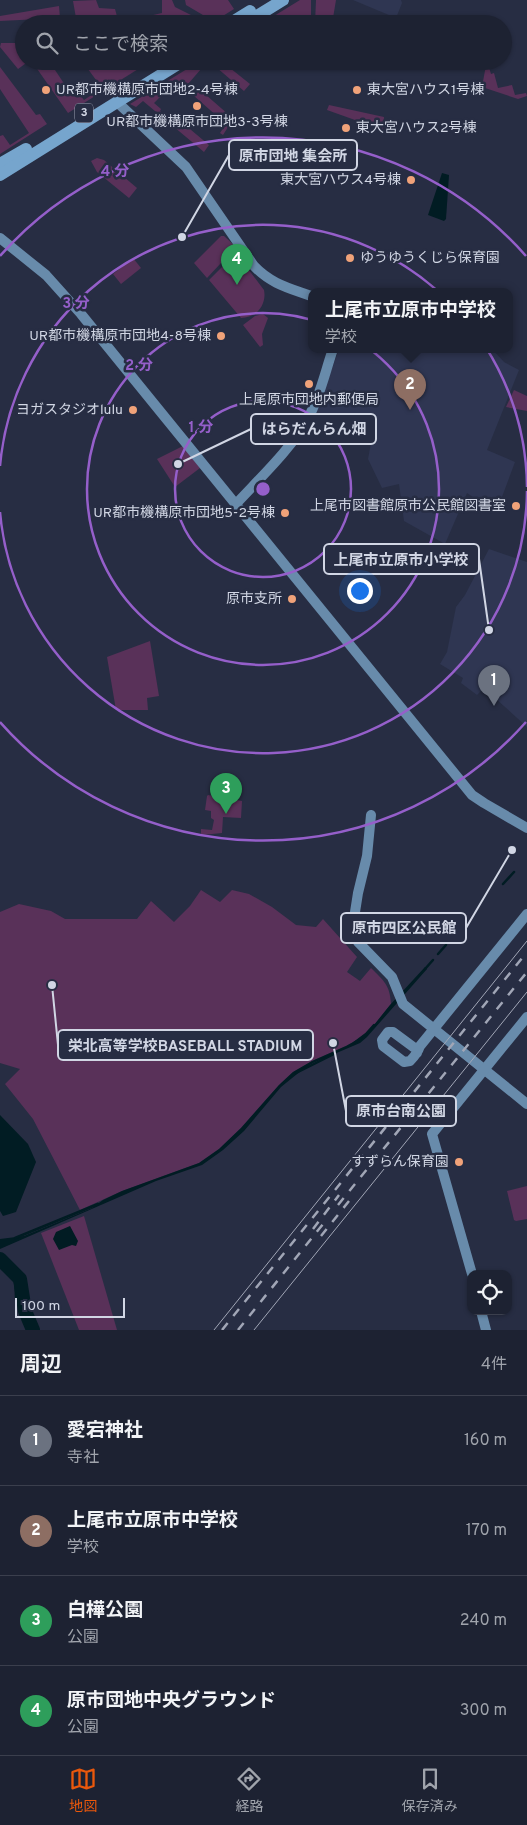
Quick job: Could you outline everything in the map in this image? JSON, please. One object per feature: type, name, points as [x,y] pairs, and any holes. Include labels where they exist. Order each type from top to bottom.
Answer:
[{"type":"main road","points":[[243,15],[267,0]]},
{"type":"main road","points":[[259,15],[283,0]]},
{"type":"main road","name":"3","points":[[0,164],[153,70]]},
{"type":"main road","name":"3","points":[[0,175],[169,70]]},
{"type":"street","points":[[117,102],[186,167],[262,275],[274,283],[308,295]]},
{"type":"street","points":[[0,238],[28,259],[62,291],[472,795],[527,828]]},
{"type":"street","points":[[236,504],[293,440],[308,419],[332,353]]},
{"type":"street","points":[[371,815],[367,856],[356,906],[354,926],[362,947],[392,978],[403,1004],[527,1104]]},
{"type":"street","points":[[417,1049],[527,914]]},
{"type":"street","points":[[471,1270],[432,1134],[527,1018]]},
{"type":"street","points":[[482,1315],[486,1330]]},
{"type":"shaded area","points":[[96,0],[99,8],[115,9],[117,15],[75,15],[73,1]]},
{"type":"shaded area","points":[[162,0],[172,0],[175,7],[191,15],[153,15],[162,13]]},
{"type":"shaded area","points":[[185,0],[228,0],[234,9],[224,15],[203,15],[186,5]]},
{"type":"shaded area","points":[[300,0],[311,0],[311,15],[276,15]]},
{"type":"shaded area","points":[[316,0],[336,0],[334,15],[315,15]]},
{"type":"shaded area","points":[[353,0],[401,0],[402,3],[397,15],[389,15]]},
{"type":"shaded area","points":[[59,6],[60,15],[15,15],[15,20],[0,21],[0,16]]},
{"type":"shaded area","points":[[1,43],[15,43],[15,65],[0,47]]},
{"type":"shaded area","points":[[0,67],[36,115],[40,114],[47,124],[0,154],[0,136],[3,135],[10,145],[29,133],[0,89]]},
{"type":"shaded area","points":[[38,70],[55,70],[67,88],[71,84],[84,100],[102,88],[89,70],[137,70],[68,113]]},
{"type":"shaded area","points":[[185,70],[200,70],[188,84],[195,90],[198,88],[229,115],[226,119],[230,124],[223,135],[220,133],[226,124],[177,81],[154,103],[168,118],[172,114],[209,145],[204,152],[143,101],[136,107],[130,104]]},
{"type":"shaded area","points":[[220,70],[232,70],[250,84],[244,91]]},
{"type":"shaded area","points":[[485,70],[490,70],[491,74],[494,73],[498,88],[512,85],[515,95],[526,93],[527,96],[518,99],[482,87]]},
{"type":"shaded area","points":[[329,105],[384,117],[383,130],[327,110]]},
{"type":"shaded area","points":[[97,158],[104,160],[137,188],[129,198],[97,172],[91,161]]},
{"type":"shaded area","points":[[442,173],[449,175],[446,219],[444,221],[428,215]]},
{"type":"shaded area","points":[[221,236],[224,236],[235,246],[234,249],[207,278],[194,263]]},
{"type":"shaded area","points":[[133,258],[141,268],[121,284],[113,274]]},
{"type":"shaded area","points":[[242,261],[264,290],[264,301],[256,313],[241,318],[209,280],[226,263],[233,270]]},
{"type":"shaded area","points":[[263,314],[268,318],[262,334],[263,345],[260,347],[243,325],[255,316]]},
{"type":"shaded area","points":[[338,353],[496,353],[504,362],[519,370],[487,450],[515,462],[496,513],[467,493],[445,544],[404,521],[399,484],[382,488],[368,459],[371,443],[313,421]]},
{"type":"shaded area","points":[[514,390],[527,396],[527,411],[506,407]]},
{"type":"shaded area","points":[[183,446],[200,468],[175,487],[157,459]]},
{"type":"shaded area","points":[[489,549],[527,562],[527,727],[484,688],[477,695],[461,683],[463,678],[440,664],[447,652],[456,607],[465,595]]},
{"type":"shaded area","points":[[150,641],[159,696],[147,698],[148,710],[116,710],[107,657]]},
{"type":"shaded area","points":[[208,795],[242,801],[241,818],[223,817],[222,833],[201,834],[201,829],[212,830],[214,820],[211,818],[211,811],[205,810]]},
{"type":"shaded area","points":[[201,890],[220,902],[232,890],[249,894],[272,907],[296,925],[316,927],[323,919],[357,957],[347,972],[360,981],[371,968],[386,984],[391,1004],[366,1035],[293,1072],[241,1128],[219,1149],[199,1163],[122,1191],[80,1210],[33,1119],[5,1084],[20,1069],[0,1063],[0,912],[19,904],[51,911],[65,919],[137,919],[151,901],[174,922],[190,906]]},
{"type":"shaded area","points":[[425,967],[427,969],[367,1037],[360,1043],[313,1063],[302,1070],[281,1087],[244,1131],[223,1150],[202,1165],[156,1181],[0,1249],[0,1239],[24,1236],[92,1208],[103,1200],[122,1191],[199,1163],[219,1149],[241,1128],[293,1072],[366,1035],[390,1005]]},
{"type":"shaded area","points":[[0,1115],[28,1144],[36,1162],[16,1212],[3,1216],[0,1211]]},
{"type":"shaded area","points":[[527,1186],[527,1219],[516,1221],[514,1220],[507,1191]]},
{"type":"shaded area","points":[[84,1216],[117,1330],[79,1330],[41,1233]]},
{"type":"shaded area","points":[[70,1226],[78,1241],[76,1246],[72,1245],[59,1250],[53,1239],[56,1232]]},
{"type":"shaded area","points":[[0,1255],[16,1271],[22,1299],[28,1305],[38,1330],[31,1330],[22,1306],[15,1301],[12,1276],[0,1264]]},
{"type":"waterway","points":[[503,884],[514,872]]},
{"type":"waterway","points":[[438,954],[446,945]]},
{"type":"waterway","points":[[425,969],[433,960]]},
{"type":"waterway","points":[[354,1043],[374,1025]]},
{"type":"waterway","points":[[296,1073],[334,1054]]},
{"type":"waterway","points":[[15,1238],[98,1204]]},
{"type":"waterway","points":[[0,1259],[20,1279],[25,1311],[33,1330]]},
{"type":"tram line","points":[[214,1330],[527,941]]},
{"type":"tram line","points":[[254,1330],[527,992]]},
{"type":"railway","points":[[222,1330],[527,952]]},
{"type":"railway","points":[[338,1205],[527,972]]},
{"type":"railway","points":[[313,1229],[339,1195]]},
{"type":"railway","points":[[321,1236],[349,1201]]},
{"type":"railway","points":[[238,1330],[323,1224]]},
{"type":"place","name":"UR都市機構原市団地2-4号棟","points":[[46,90]]},
{"type":"place","name":"東大宮ハウス1号棟","points":[[357,90]]},
{"type":"place","name":"UR都市機構原市団地3-3号棟","points":[[197,106]]},
{"type":"place","name":"東大宮ハウス2号棟","points":[[346,128]]},
{"type":"place","name":"東大宮ハウス4号棟","points":[[411,180]]},
{"type":"place","name":"原市団地 集会所","points":[[182,237]]},
{"type":"place","name":"ゆうゆうくじら保育園","points":[[350,258]]},
{"type":"place","name":"原市団地中央グラウンド","points":[[237,285]]},
{"type":"place","name":"UR都市機構原市団地4-8号棟","points":[[221,336]]},
{"type":"place","name":"上尾原市団地内郵便局","points":[[309,384]]},
{"type":"place","name":"ヨガスタジオlulu","points":[[133,410]]},
{"type":"place","name":"上尾市立原市中学校","points":[[410,410]]},
{"type":"place","name":"はらだんらん畑","points":[[178,464]]},
{"type":"place","name":"上尾市図書館原市公民館図書室","points":[[516,506]]},
{"type":"place","name":"UR都市機構原市団地5-2号棟","points":[[285,513]]},
{"type":"place","name":"原市支所","points":[[292,599]]},
{"type":"place","name":"上尾市立原市小学校","points":[[489,630]]},
{"type":"place","name":"愛宕神社","points":[[494,706]]},
{"type":"place","name":"白樺公園","points":[[226,814]]},
{"type":"place","name":"原市四区公民館","points":[[512,850]]},
{"type":"place","name":"栄北高等学校BASEBALL STADIUM","points":[[52,985]]},
{"type":"place","name":"原市台南公園","points":[[333,1043]]},
{"type":"place","name":"すずらん保育園","points":[[459,1162]]}]
